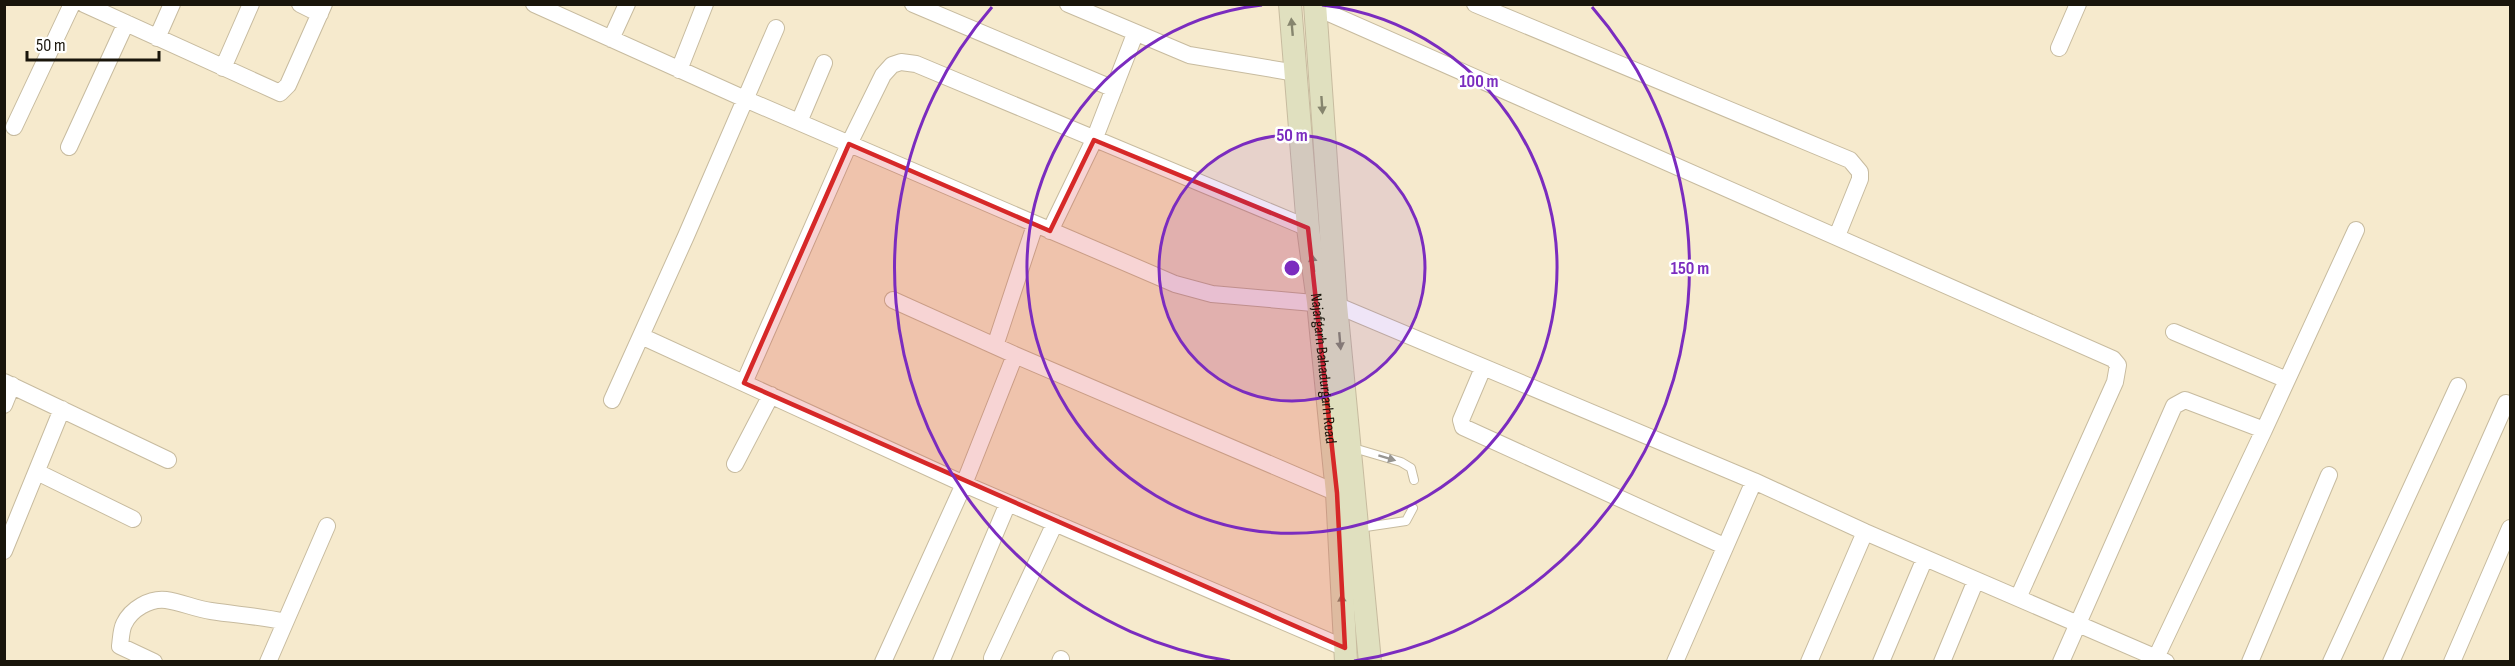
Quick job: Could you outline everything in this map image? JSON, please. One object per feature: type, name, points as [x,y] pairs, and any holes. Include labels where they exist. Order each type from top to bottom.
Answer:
[{"type":"main road","name":"Najafgarh Bahadurgarh Road","points":[[1290,4],[1308,228],[1327,304],[1350,447],[1370,662]]},
{"type":"main road","name":"Najafgarh Bahadurgarh Road","points":[[1315,6],[1327,304],[1346,655]]},
{"type":"street","points":[[14,127],[72,4]]},
{"type":"street","points":[[157,38],[172,4]]},
{"type":"street","points":[[223,68],[251,4]]},
{"type":"street","points":[[92,6],[280,93],[288,85],[322,9],[300,4]]},
{"type":"street","points":[[534,4],[745,99],[1167,281],[1203,292],[1327,304],[1754,481],[2159,660],[2356,230]]},
{"type":"street","points":[[611,39],[627,4]]},
{"type":"street","points":[[679,70],[705,4]]},
{"type":"street","points":[[913,4],[1114,89]]},
{"type":"street","points":[[1068,4],[1189,55],[1296,73]]},
{"type":"street","points":[[2059,48],[2078,4]]},
{"type":"street","points":[[1476,5],[1850,160],[1860,172],[1860,179],[1837,236]]},
{"type":"street","points":[[1315,6],[2113,359],[2118,365],[2115,382],[2018,598]]},
{"type":"street","points":[[69,147],[126,23]]},
{"type":"street","points":[[612,400],[776,27]]},
{"type":"street","points":[[995,346],[1042,228],[1094,140],[1135,33]]},
{"type":"street","points":[[744,383],[849,144],[883,75],[892,65],[901,62],[916,64],[1308,228]]},
{"type":"street","points":[[799,122],[824,63]]},
{"type":"street","points":[[893,300],[1015,355],[1337,493]]},
{"type":"street","points":[[2174,332],[2287,380]]},
{"type":"street","points":[[641,336],[1346,655]]},
{"type":"street","points":[[884,662],[964,484],[1015,355]]},
{"type":"street","points":[[1483,368],[1461,420],[1463,427],[1724,546]]},
{"type":"street","points":[[4,405],[8,383],[168,460]]},
{"type":"street","points":[[2331,662],[2458,386]]},
{"type":"street","points":[[735,464],[771,395]]},
{"type":"street","points":[[2061,662],[2174,406],[2185,400],[2264,430]]},
{"type":"street","points":[[2391,662],[2506,403]]},
{"type":"street","points":[[4,551],[62,410]]},
{"type":"street","points":[[37,472],[133,519]]},
{"type":"street","points":[[2250,662],[2329,475]]},
{"type":"street","points":[[1675,662],[1754,481]]},
{"type":"street","points":[[941,662],[1008,503]]},
{"type":"street","points":[[992,658],[1055,523]]},
{"type":"street","points":[[268,662],[327,526]]},
{"type":"street","points":[[2452,662],[2511,528]]},
{"type":"street","points":[[1809,662],[1865,532]]},
{"type":"street","points":[[1881,662],[1925,558]]},
{"type":"street","points":[[1942,662],[1976,580]]},
{"type":"street","points":[[154,662],[120,646],[123,625],[133,611],[149,602],[165,600],[197,609],[257,615],[285,622]]},
{"type":"lane","points":[[1350,447],[1401,462],[1412,468],[1414,480]]},
{"type":"lane","points":[[1357,528],[1406,521],[1413,508]]},
{"type":"highlighted area","points":[[1094,140],[1308,228],[1337,493],[1345,648],[744,383],[849,144],[1050,231]]}]
